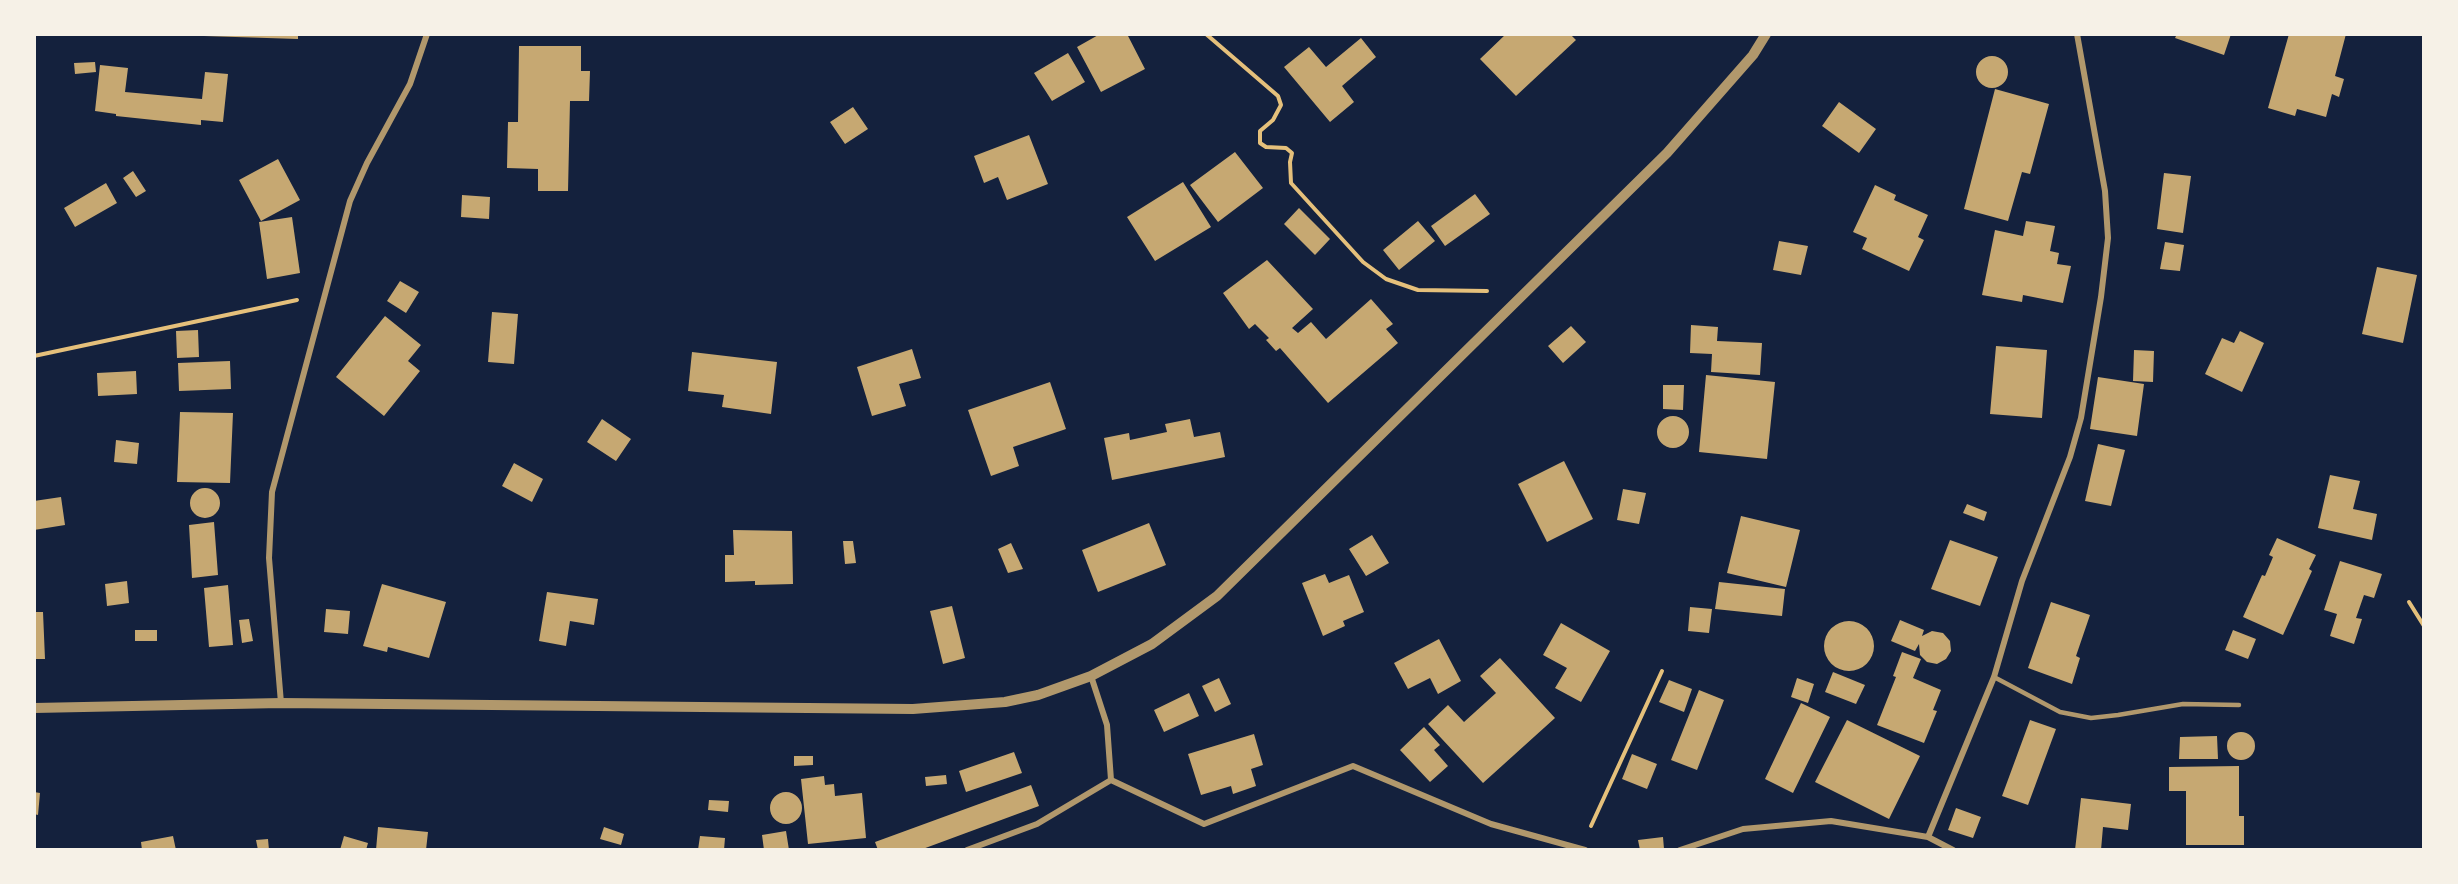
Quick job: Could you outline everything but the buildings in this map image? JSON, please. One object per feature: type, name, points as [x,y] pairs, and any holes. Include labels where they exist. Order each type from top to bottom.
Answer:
[{"type":"street","points":[[281,703],[269,558],[272,492],[313,336],[327,294],[350,201],[367,163],[410,84],[427,34]]},
{"type":"street","points":[[34,708],[281,703],[913,709],[1016,700],[1038,695],[1091,676],[1152,644],[1217,596],[1667,153],[1752,55],[1766,34]]},
{"type":"street","points":[[1928,837],[1994,677],[2022,581],[2070,457],[2082,418],[2108,238],[2105,191],[2077,34]]},
{"type":"street","points":[[1091,676],[1107,725],[1111,780]]},
{"type":"street","points":[[1111,780],[1204,824],[1353,766],[1491,824],[1582,849]]},
{"type":"street","points":[[966,849],[1037,824],[1111,780]]},
{"type":"street","points":[[1680,849],[1743,829],[1831,821],[1928,837],[1953,849]]},
{"type":"lane","points":[[1994,677],[2060,712],[2091,718],[2183,704],[2240,705]]},
{"type":"path","points":[[1206,34],[1278,96],[1281,105],[1273,120],[1260,131],[1260,143],[1266,147],[1286,148],[1292,153],[1291,183],[1363,262],[1386,279],[1418,290],[1527,291]]},
{"type":"path","points":[[34,356],[327,294]]},
{"type":"path","points":[[2409,602],[2424,626]]},
{"type":"path","points":[[1582,849],[1662,671]]}]
